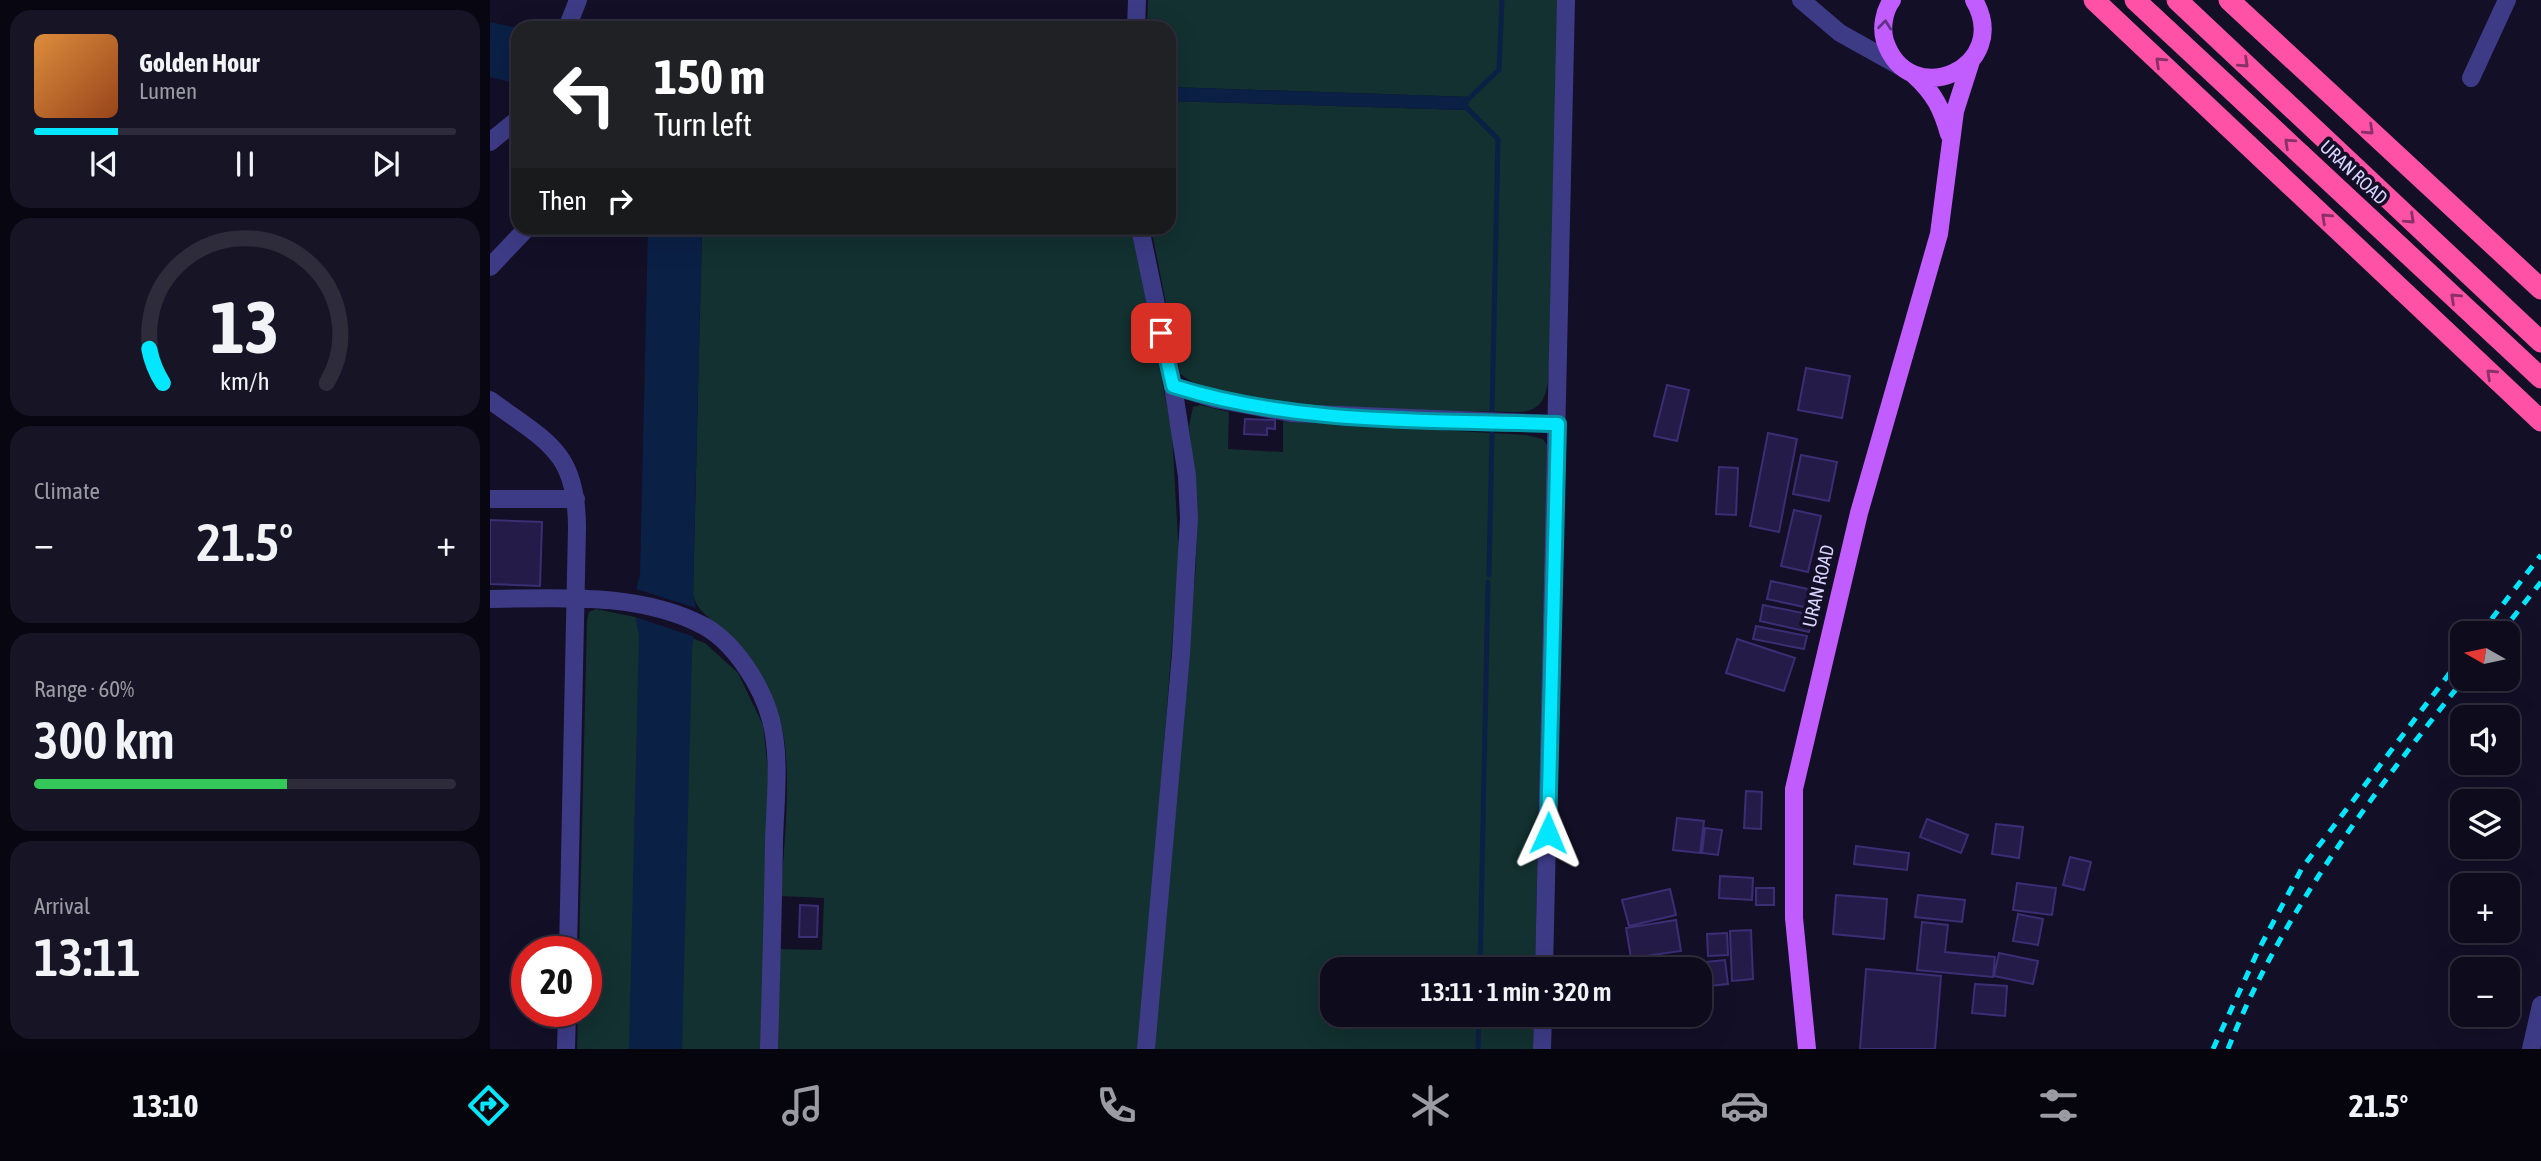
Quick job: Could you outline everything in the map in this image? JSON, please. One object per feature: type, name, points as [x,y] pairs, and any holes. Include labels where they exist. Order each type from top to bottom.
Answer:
[{"type":"highway","points":[[2094,0],[2541,421]]},
{"type":"highway","name":"URAN ROAD","points":[[2135,0],[2541,378]]},
{"type":"highway","name":"URAN ROAD","points":[[2177,0],[2541,342]]},
{"type":"highway","points":[[2229,0],[2541,289]]},
{"type":"main road","name":"URAN ROAD","points":[[1892,0],[1884,20],[1884,37],[1890,54],[1930,90],[1942,109],[1951,141]]},
{"type":"main road","name":"URAN ROAD","points":[[1807,1049],[1794,918],[1794,789],[1859,513],[1939,234],[1955,111],[1983,32],[1975,0]]},
{"type":"main road","points":[[1908,71],[1930,79],[1945,77],[1960,71],[1972,61]]},
{"type":"street","points":[[570,21],[578,0]]},
{"type":"street","points":[[1136,21],[1137,0]]},
{"type":"street","points":[[1544,957],[1566,0]]},
{"type":"street","points":[[1801,0],[1840,33],[1908,71]]},
{"type":"street","points":[[2471,78],[2507,0]]},
{"type":"street","points":[[490,142],[511,125]]},
{"type":"street","points":[[490,267],[520,235]]},
{"type":"street","points":[[1141,235],[1173,386],[1186,476],[1187,569],[1146,1049]]},
{"type":"street","points":[[1173,386],[1215,399],[1291,413],[1558,424]]},
{"type":"street","points":[[490,400],[560,455],[570,470],[576,499],[568,936]]},
{"type":"street","points":[[490,499],[576,499]]},
{"type":"street","points":[[490,599],[576,598],[635,604],[696,623],[718,636],[744,666],[765,704],[775,739],[769,1049]]},
{"type":"street","points":[[2531,1049],[2541,1005]]},
{"type":"street","points":[[566,1049],[567,1027]]},
{"type":"street","points":[[1542,1049],[1543,1027]]},
{"type":"green space","points":[[1148,0],[1558,0],[1549,372],[1545,394],[1539,405],[1519,412],[1394,411],[1288,404],[1241,397],[1204,387],[1180,373],[1152,235],[1176,235],[1176,101],[1466,110],[1470,97],[1176,87],[1176,21],[1147,21]]},
{"type":"green space","points":[[702,235],[1133,235],[1172,433],[1179,555],[1140,1049],[777,1049],[779,949],[822,950],[824,898],[781,896],[787,801],[782,728],[765,690],[729,641],[699,607],[693,594]]},
{"type":"green space","points":[[1200,405],[1229,412],[1228,449],[1283,452],[1283,421],[1526,435],[1543,439],[1547,445],[1535,957],[1320,957],[1320,1027],[1534,1027],[1533,1049],[1153,1049],[1196,565],[1197,500],[1189,426],[1193,407]]},
{"type":"green space","points":[[596,609],[635,617],[705,643],[738,673],[763,725],[769,779],[762,1049],[577,1049],[578,1027],[602,1027],[602,936],[579,936],[589,612]]},
{"type":"water","points":[[490,22],[511,26],[511,82],[490,77]]},
{"type":"water","points":[[1176,87],[1470,97],[1467,110],[1176,101]]},
{"type":"water","points":[[648,235],[702,235],[693,594],[696,608],[692,652],[682,1049],[629,1049],[639,635],[635,605],[640,575]]},
{"type":"pier","points":[[636,589],[696,608],[695,637],[635,617]]},
{"type":"building","points":[[1806,368],[1850,376],[1842,418],[1798,410]]},
{"type":"building","points":[[1667,385],[1689,390],[1677,441],[1654,436]]},
{"type":"building","points":[[1245,419],[1275,420],[1275,429],[1267,428],[1267,435],[1244,434]]},
{"type":"building","points":[[1768,433],[1797,439],[1779,532],[1750,526]]},
{"type":"building","points":[[1801,455],[1837,462],[1829,501],[1793,494]]},
{"type":"building","points":[[1719,467],[1738,468],[1736,515],[1716,514]]},
{"type":"building","points":[[1794,510],[1821,516],[1808,572],[1781,566]]},
{"type":"building","points":[[490,520],[542,522],[540,586],[490,584]]},
{"type":"building","points":[[1771,581],[1822,592],[1818,610],[1767,599]]},
{"type":"building","points":[[1763,605],[1812,615],[1809,632],[1760,621]]},
{"type":"building","points":[[1756,626],[1807,636],[1804,649],[1753,639]]},
{"type":"building","points":[[1737,639],[1795,658],[1784,691],[1726,673]]},
{"type":"building","points":[[1746,791],[1762,792],[1761,829],[1744,828]]},
{"type":"building","points":[[1677,818],[1704,821],[1700,853],[1673,850]]},
{"type":"building","points":[[1927,819],[1968,835],[1961,853],[1920,837]]},
{"type":"building","points":[[1996,824],[2023,827],[2019,858],[1992,854]]},
{"type":"building","points":[[1705,828],[1722,830],[1718,855],[1702,853]]},
{"type":"building","points":[[1856,846],[1909,853],[1907,870],[1854,864]]},
{"type":"building","points":[[2070,857],[2091,862],[2084,890],[2063,885]]},
{"type":"building","points":[[1720,876],[1753,878],[1752,900],[1719,898]]},
{"type":"building","points":[[2017,883],[2056,888],[2052,915],[2013,910]]},
{"type":"building","points":[[1756,888],[1774,888],[1774,905],[1756,905]]},
{"type":"building","points":[[1670,889],[1676,915],[1629,926],[1622,900]]},
{"type":"building","points":[[1836,895],[1887,899],[1884,939],[1833,934]]},
{"type":"building","points":[[1918,895],[1965,900],[1962,922],[1915,917]]},
{"type":"building","points":[[800,905],[818,906],[817,937],[799,937]]},
{"type":"building","points":[[2018,914],[2043,919],[2038,945],[2013,941]]},
{"type":"building","points":[[1676,920],[1681,951],[1631,957],[1626,928]]},
{"type":"building","points":[[1922,922],[1948,925],[1945,952],[1995,957],[1993,977],[1917,970]]},
{"type":"building","points":[[1751,930],[1753,979],[1732,981],[1730,931]]},
{"type":"building","points":[[1727,933],[1728,955],[1708,956],[1707,934]]},
{"type":"building","points":[[1999,953],[2038,961],[2033,984],[1994,976]]},
{"type":"building","points":[[1725,960],[1728,984],[1712,986],[1712,961]]},
{"type":"building","points":[[1866,969],[1941,976],[1935,1049],[1860,1049]]},
{"type":"building","points":[[1975,984],[2007,986],[2005,1016],[1972,1013]]},
{"type":"waterway","points":[[1466,101],[1499,70],[1502,0]]},
{"type":"waterway","points":[[1465,106],[1498,139],[1492,411]]},
{"type":"waterway","points":[[1489,575],[1492,432]]},
{"type":"waterway","points":[[1480,957],[1488,582]]},
{"type":"waterway","points":[[1478,1049],[1479,1027]]},
{"type":"railway","points":[[2490,621],[2541,555]]},
{"type":"railway","points":[[2510,621],[2541,582]]},
{"type":"railway","points":[[2213,1049],[2258,951],[2302,868],[2450,673]]},
{"type":"railway","points":[[2228,1049],[2250,998],[2302,902],[2364,810],[2455,691]]},
{"type":"route","points":[[1161,333],[1173,386],[1215,399],[1268,410],[1312,415],[1558,424],[1548,833]]}]
